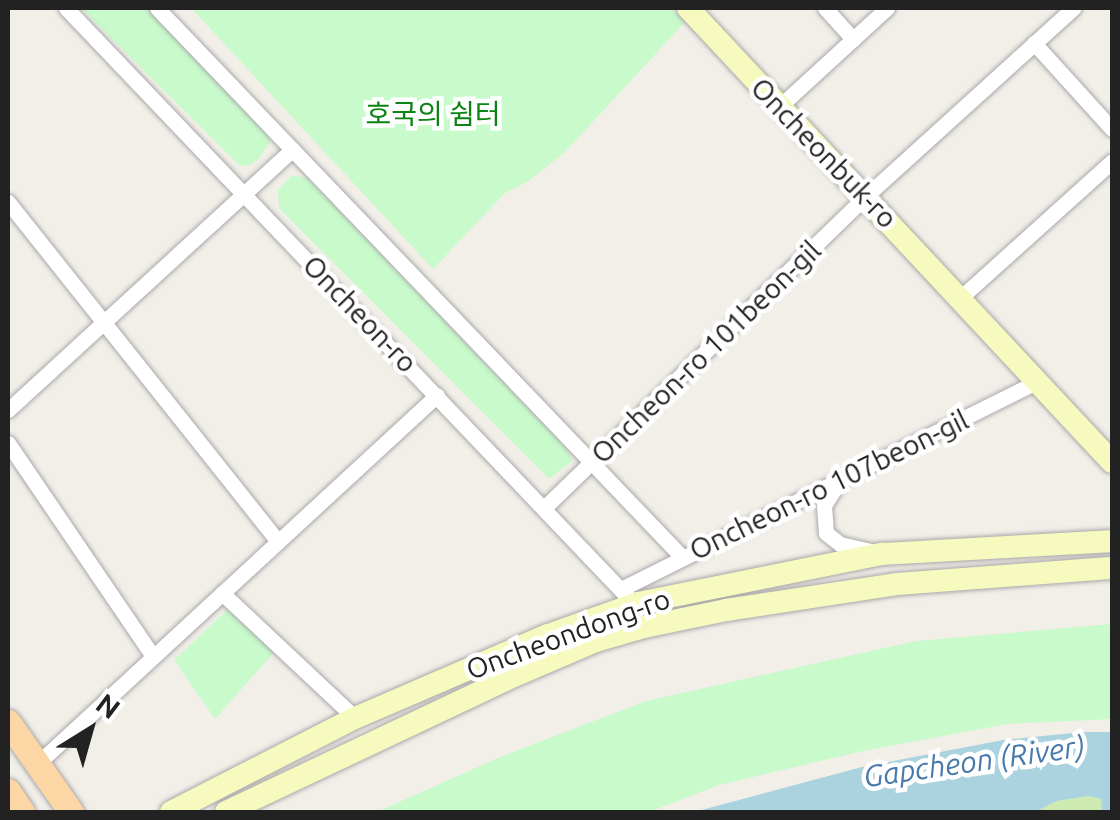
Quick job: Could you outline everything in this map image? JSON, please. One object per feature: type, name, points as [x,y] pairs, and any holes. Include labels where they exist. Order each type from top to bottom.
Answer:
[{"type":"main road","name":"Oncheonbuk-ro","points":[[688,8],[1112,462]]},
{"type":"main road","name":"Oncheondong-ro","points":[[171,812],[355,718],[548,636],[630,596],[882,554],[1112,541]]},
{"type":"main road","name":"Oncheondong-ro","points":[[226,812],[505,680],[596,641],[644,627],[726,610],[898,584],[1112,568]]},
{"type":"main road","points":[[8,722],[70,812]]},
{"type":"main road","points":[[8,791],[22,812]]},
{"type":"street","name":"Oncheon-ro","points":[[66,8],[630,596],[644,627]]},
{"type":"street","points":[[157,8],[682,558]]},
{"type":"street","points":[[824,8],[854,39]]},
{"type":"street","points":[[780,106],[888,8]]},
{"type":"street","name":"Oncheon-ro 101beon-gil","points":[[545,507],[866,196],[1073,8]]},
{"type":"street","points":[[1034,43],[1112,130]]},
{"type":"street","points":[[8,410],[292,149]]},
{"type":"street","points":[[959,299],[1112,161]]},
{"type":"street","points":[[8,202],[278,542]]},
{"type":"street","name":"Oncheon-ro 107beon-gil","points":[[630,596],[682,558],[1036,382]]},
{"type":"street","points":[[37,764],[438,395]]},
{"type":"street","points":[[8,443],[153,656]]},
{"type":"street","points":[[841,479],[824,505],[826,533],[840,544],[882,554]]},
{"type":"street","points":[[222,593],[355,718]]},
{"type":"green space","points":[[81,8],[153,8],[267,131],[270,142],[259,159],[248,166],[239,165]]},
{"type":"green space","name":"호국의 쉼터","points":[[191,8],[671,8],[685,22],[564,153],[527,182],[505,193],[433,269]]},
{"type":"green space","points":[[291,176],[307,177],[567,449],[572,461],[549,479],[279,208],[278,190]]},
{"type":"green space","points":[[230,607],[276,650],[215,719],[174,660]]},
{"type":"green space","points":[[1112,624],[1112,719],[1007,724],[863,751],[719,785],[649,812],[377,812],[500,757],[646,701],[916,641]]},
{"type":"green space","points":[[1088,796],[1101,799],[1102,812],[1035,812],[1057,801]]},
{"type":"water","name":"Gapcheon (River)","points":[[1112,732],[1112,812],[1102,812],[1101,799],[1088,796],[1057,801],[1035,812],[694,812],[862,767],[1003,740]]}]
